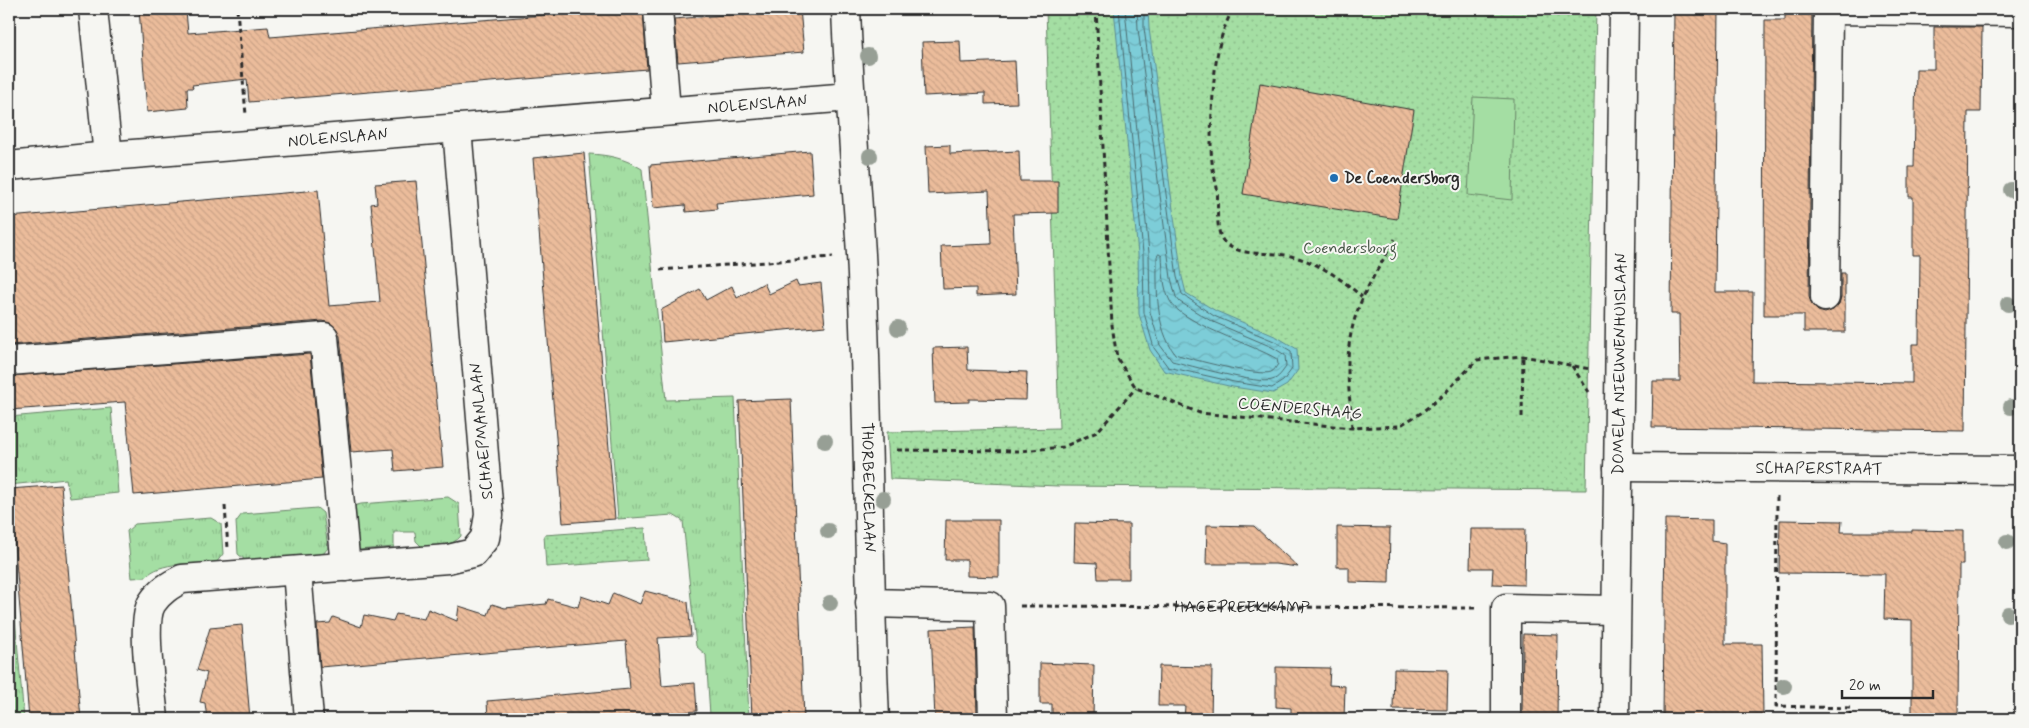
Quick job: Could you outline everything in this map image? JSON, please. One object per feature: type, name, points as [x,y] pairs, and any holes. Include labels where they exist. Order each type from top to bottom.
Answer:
[{"type":"street","points":[[93,9],[108,156]]},
{"type":"street","points":[[658,9],[666,111]]},
{"type":"street","name":"THORBECKELAAN","points":[[846,9],[861,254],[868,449],[870,603],[876,719]]},
{"type":"street","name":"DOMELA NIEUWENHUISLAAN","points":[[1615,719],[1624,9]]},
{"type":"street","points":[[1825,297],[1828,9],[2020,12]]},
{"type":"street","name":"NOLENSLAAN","points":[[9,166],[108,156],[850,97]]},
{"type":"street","name":"SCHAEPMANLAAN","points":[[154,719],[146,630],[151,604],[165,588],[182,579],[448,559],[473,553],[485,538],[489,515],[457,128]]},
{"type":"street","points":[[9,361],[324,337],[346,567]]},
{"type":"street","name":"SCHAPERSTRAAT","points":[[1618,467],[2020,470]]},
{"type":"street","points":[[297,571],[309,719]]},
{"type":"street","points":[[870,603],[990,606],[993,719]]},
{"type":"street","points":[[1506,719],[1506,608],[1615,610]]},
{"type":"path","points":[[237,9],[245,104]]},
{"type":"path","points":[[868,449],[1021,451],[1063,447],[1097,432],[1136,388],[1117,358],[1112,324],[1096,9]]},
{"type":"path","points":[[1233,9],[1219,42],[1213,73],[1212,168],[1217,187],[1219,236],[1225,243],[1237,251],[1289,255],[1314,263],[1346,283],[1362,297]]},
{"type":"path","points":[[1352,428],[1348,370],[1352,329],[1362,297],[1395,239]]},
{"type":"path","points":[[660,270],[861,254]]},
{"type":"path","name":"COENDERSHAAG","points":[[1136,388],[1200,413],[1352,428],[1399,426],[1421,413],[1445,393],[1477,360],[1498,356],[1523,356],[1597,371],[1619,370]]},
{"type":"path","points":[[1522,417],[1523,356]]},
{"type":"path","points":[[1777,468],[1776,706],[1850,708],[1850,719]]},
{"type":"path","points":[[225,506],[230,576]]},
{"type":"path","name":"HAGEPREEKKAMP","points":[[990,606],[1506,608]]},
{"type":"green space","name":"Coendersborg","points":[[1046,9],[1596,9],[1586,490],[1058,486],[890,479],[887,432],[1059,428]]},
{"type":"green space","points":[[1473,97],[1514,99],[1512,200],[1468,195]]},
{"type":"green space","points":[[589,154],[616,158],[642,169],[666,400],[735,398],[749,719],[714,719],[710,715],[706,655],[696,646],[683,521],[673,515],[618,519]]},
{"type":"green space","points":[[111,408],[118,493],[70,498],[66,479],[9,485],[9,417]]},
{"type":"green space","points":[[448,497],[459,504],[461,536],[457,540],[443,545],[422,547],[416,541],[415,532],[394,532],[394,547],[358,550],[350,507],[361,504]]},
{"type":"green space","points":[[317,508],[323,513],[328,548],[323,554],[246,561],[238,554],[236,522],[242,514]]},
{"type":"green space","points":[[211,518],[221,524],[223,554],[216,563],[168,566],[159,568],[146,577],[132,578],[127,531],[135,524]]},
{"type":"green space","points":[[645,528],[647,560],[546,567],[544,535]]},
{"type":"green space","points":[[9,551],[24,719],[9,719]]},
{"type":"water","points":[[1114,9],[1148,9],[1182,277],[1186,293],[1216,311],[1277,337],[1297,349],[1298,370],[1287,385],[1273,393],[1233,387],[1164,371],[1150,350],[1139,314],[1138,254]]},
{"type":"building","points":[[139,9],[180,9],[180,11],[186,11],[188,33],[268,27],[270,37],[619,9],[643,9],[647,69],[249,102],[247,79],[192,85],[193,88],[187,88],[188,108],[147,112]]},
{"type":"building","points":[[800,9],[804,52],[678,62],[674,19]]},
{"type":"building","points":[[1674,9],[1718,9],[1715,292],[1753,292],[1752,381],[1912,383],[1912,344],[1919,344],[1920,255],[1913,255],[1913,197],[1909,197],[1909,167],[1914,167],[1916,69],[1934,69],[1934,27],[1982,27],[1981,112],[1968,112],[1965,431],[1652,427],[1653,381],[1680,381],[1679,314],[1671,314]]},
{"type":"building","points":[[1785,9],[1812,9],[1809,297],[1812,305],[1818,311],[1825,313],[1833,310],[1839,304],[1841,297],[1841,273],[1845,273],[1845,332],[1804,332],[1804,315],[1764,315],[1765,20],[1785,20]]},
{"type":"building","points":[[960,41],[961,63],[1015,61],[1017,103],[985,104],[985,93],[924,96],[922,42]]},
{"type":"building","name":"Coendersborg","points":[[1260,83],[1414,110],[1397,219],[1243,194]]},
{"type":"building","points":[[950,145],[950,154],[1019,151],[1020,181],[1058,181],[1058,213],[1013,214],[1016,294],[976,296],[976,288],[943,289],[941,246],[991,244],[989,191],[928,194],[926,146]]},
{"type":"building","points":[[810,151],[813,194],[716,203],[717,209],[686,212],[685,205],[653,208],[650,165]]},
{"type":"building","points":[[584,153],[615,519],[563,523],[533,158]]},
{"type":"building","points":[[416,181],[443,467],[395,471],[393,449],[351,452],[340,336],[336,328],[330,323],[323,321],[9,345],[9,217],[318,190],[329,306],[380,302],[371,204],[377,203],[375,184]]},
{"type":"building","points":[[796,281],[798,286],[821,283],[825,326],[663,342],[661,310],[700,289],[706,300],[732,286],[737,298],[764,283],[769,294]]},
{"type":"building","points":[[967,347],[968,370],[1027,372],[1026,400],[969,399],[969,402],[935,403],[933,348]]},
{"type":"building","points":[[310,354],[322,479],[134,495],[125,402],[9,410],[9,376]]},
{"type":"building","points":[[791,399],[804,719],[752,719],[739,401]]},
{"type":"building","points":[[61,485],[81,719],[29,719],[10,489]]},
{"type":"building","points":[[1665,519],[1712,520],[1712,541],[1725,543],[1725,644],[1762,644],[1763,715],[1710,715],[1710,719],[1663,719]]},
{"type":"building","points":[[946,520],[999,520],[999,577],[967,576],[967,560],[945,560]]},
{"type":"building","points":[[1780,520],[1842,521],[1841,532],[1963,531],[1963,565],[1959,565],[1958,719],[1912,719],[1912,620],[1884,619],[1885,574],[1779,573]]},
{"type":"building","points":[[1075,523],[1129,524],[1129,579],[1098,579],[1097,563],[1074,562]]},
{"type":"building","points":[[1207,525],[1254,526],[1298,567],[1275,564],[1206,564]]},
{"type":"building","points":[[1337,527],[1390,528],[1389,583],[1349,582],[1349,567],[1337,567]]},
{"type":"building","points":[[1471,529],[1525,529],[1524,585],[1492,584],[1493,568],[1470,568]]},
{"type":"building","points":[[645,591],[688,602],[691,636],[658,638],[662,686],[695,683],[697,711],[603,719],[488,719],[487,701],[630,689],[626,641],[320,667],[317,624],[330,623],[333,617],[361,627],[364,615],[393,621],[396,614],[424,619],[428,609],[457,621],[459,606],[488,615],[492,604],[505,608],[546,604],[548,599],[578,607],[581,596],[608,605],[613,593],[640,604]]},
{"type":"building","points":[[242,625],[250,719],[207,719],[205,703],[200,702],[207,673],[197,670],[210,628]]},
{"type":"building","points":[[975,627],[977,719],[935,719],[931,629]]},
{"type":"building","points":[[1523,634],[1558,635],[1557,719],[1522,719]]},
{"type":"building","points":[[1040,663],[1094,665],[1093,719],[1052,719],[1052,704],[1040,704]]},
{"type":"building","points":[[1159,666],[1212,667],[1211,719],[1184,719],[1185,706],[1158,706]]},
{"type":"building","points":[[1276,667],[1330,668],[1329,685],[1345,686],[1344,719],[1291,719],[1291,708],[1276,707]]},
{"type":"building","points":[[1394,669],[1448,670],[1447,710],[1393,709]]},
{"type":"place","name":"De Coendersborg","points":[[1334,178]]}]
